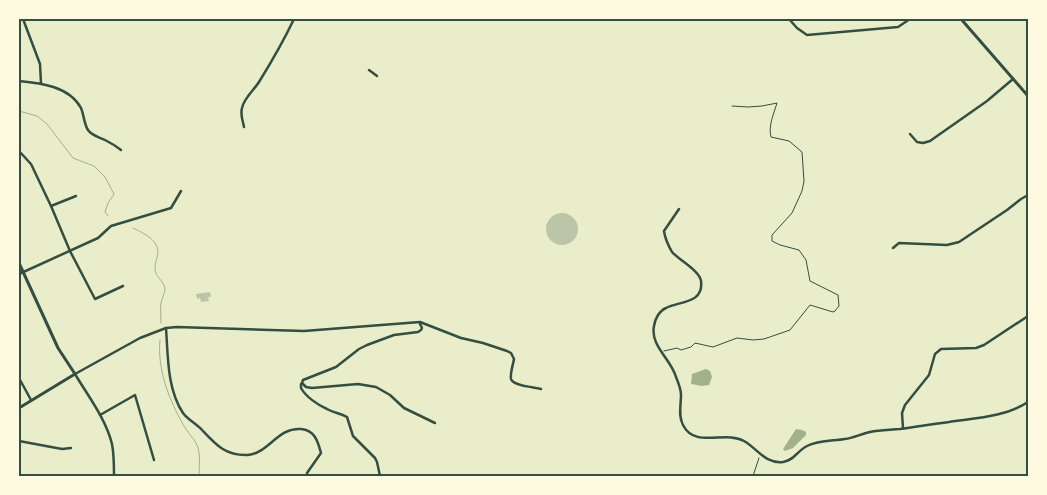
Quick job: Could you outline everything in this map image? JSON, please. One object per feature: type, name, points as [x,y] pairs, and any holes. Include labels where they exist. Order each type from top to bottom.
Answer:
[{"type":"street","points":[[23,19],[40,64],[41,83]]},
{"type":"street","points":[[244,127],[241,116],[244,102],[259,82],[294,19]]},
{"type":"street","points":[[789,19],[807,35],[898,27],[910,19]]},
{"type":"street","points":[[961,19],[1028,96]]},
{"type":"street","points":[[369,70],[377,76]]},
{"type":"street","points":[[910,134],[916,142],[930,141],[987,101],[1013,79]]},
{"type":"street","points":[[19,82],[41,83],[72,97],[81,108],[87,129],[92,134],[106,140],[121,150]]},
{"type":"street","points":[[19,152],[31,164],[70,251],[95,299],[123,286]]},
{"type":"street","points":[[19,274],[98,238],[111,226],[171,208],[181,191]]},
{"type":"street","points":[[893,248],[899,243],[947,245],[959,242],[1028,195]]},
{"type":"street","points":[[51,206],[76,196]]},
{"type":"street","points":[[678,209],[664,231],[665,240],[673,253],[698,274],[701,281],[699,292],[693,300],[665,308],[656,319],[653,328],[654,337],[661,352],[674,370],[681,393],[680,418],[688,432],[694,436],[704,439],[730,437],[742,440],[771,461],[782,462],[793,459],[807,446],[815,444],[847,439],[870,432],[977,419],[1013,411],[1028,402]]},
{"type":"street","points":[[19,262],[58,348],[100,415],[108,432],[112,445],[114,476]]},
{"type":"street","points":[[903,428],[902,413],[905,405],[929,375],[935,354],[942,349],[976,348],[1028,316]]},
{"type":"street","points":[[380,476],[375,458],[353,436],[347,417],[327,410],[304,393],[301,388],[302,383],[306,378],[336,366],[367,345],[394,335],[418,332],[422,328],[420,322]]},
{"type":"street","points":[[19,408],[74,374],[140,338],[166,328],[197,327],[304,331],[420,322],[461,338],[507,350],[514,359],[511,374],[513,383],[541,389]]},
{"type":"street","points":[[166,328],[173,392],[184,415],[201,428],[215,445],[221,449],[238,454],[248,455],[260,451],[287,431],[304,429],[311,432],[316,438],[321,453],[307,473],[307,476]]},
{"type":"street","points":[[19,378],[31,400]]},
{"type":"street","points":[[302,383],[306,387],[312,388],[358,384],[376,387],[390,395],[404,408],[435,423]]},
{"type":"street","points":[[100,415],[135,396],[154,460]]},
{"type":"street","points":[[19,441],[62,449],[71,448]]},
{"type":"path","points":[[661,352],[678,348],[681,350],[691,347],[695,343],[713,346],[737,338],[764,339],[790,330],[810,305],[833,312],[839,306],[838,296],[810,281],[806,260],[799,250],[780,245],[772,240],[772,235],[792,213],[802,191],[804,181],[802,152],[789,141],[771,137],[771,122],[777,102],[762,106],[732,106]]},
{"type":"path","points":[[753,476],[761,455]]},
{"type":"shaded area","points":[[706,369],[710,371],[712,377],[709,385],[691,384],[692,374]]},
{"type":"shaded area","points":[[796,429],[806,432],[806,435],[793,448],[785,451],[783,449]]},
{"type":"building","points":[[562,213],[573,218],[578,229],[573,240],[562,245],[551,240],[546,229],[551,218]]},
{"type":"building","points":[[210,292],[211,297],[208,297],[209,301],[201,302],[200,298],[197,299],[196,294]]},
{"type":"waterway","points":[[19,111],[37,116],[47,124],[73,158],[94,166],[105,177],[114,194],[105,212],[108,216]]},
{"type":"waterway","points":[[133,228],[149,237],[157,247],[158,253],[155,270],[165,288],[161,303],[161,323]]},
{"type":"waterway","points":[[160,340],[160,362],[165,384],[185,428],[197,445],[199,476]]}]
